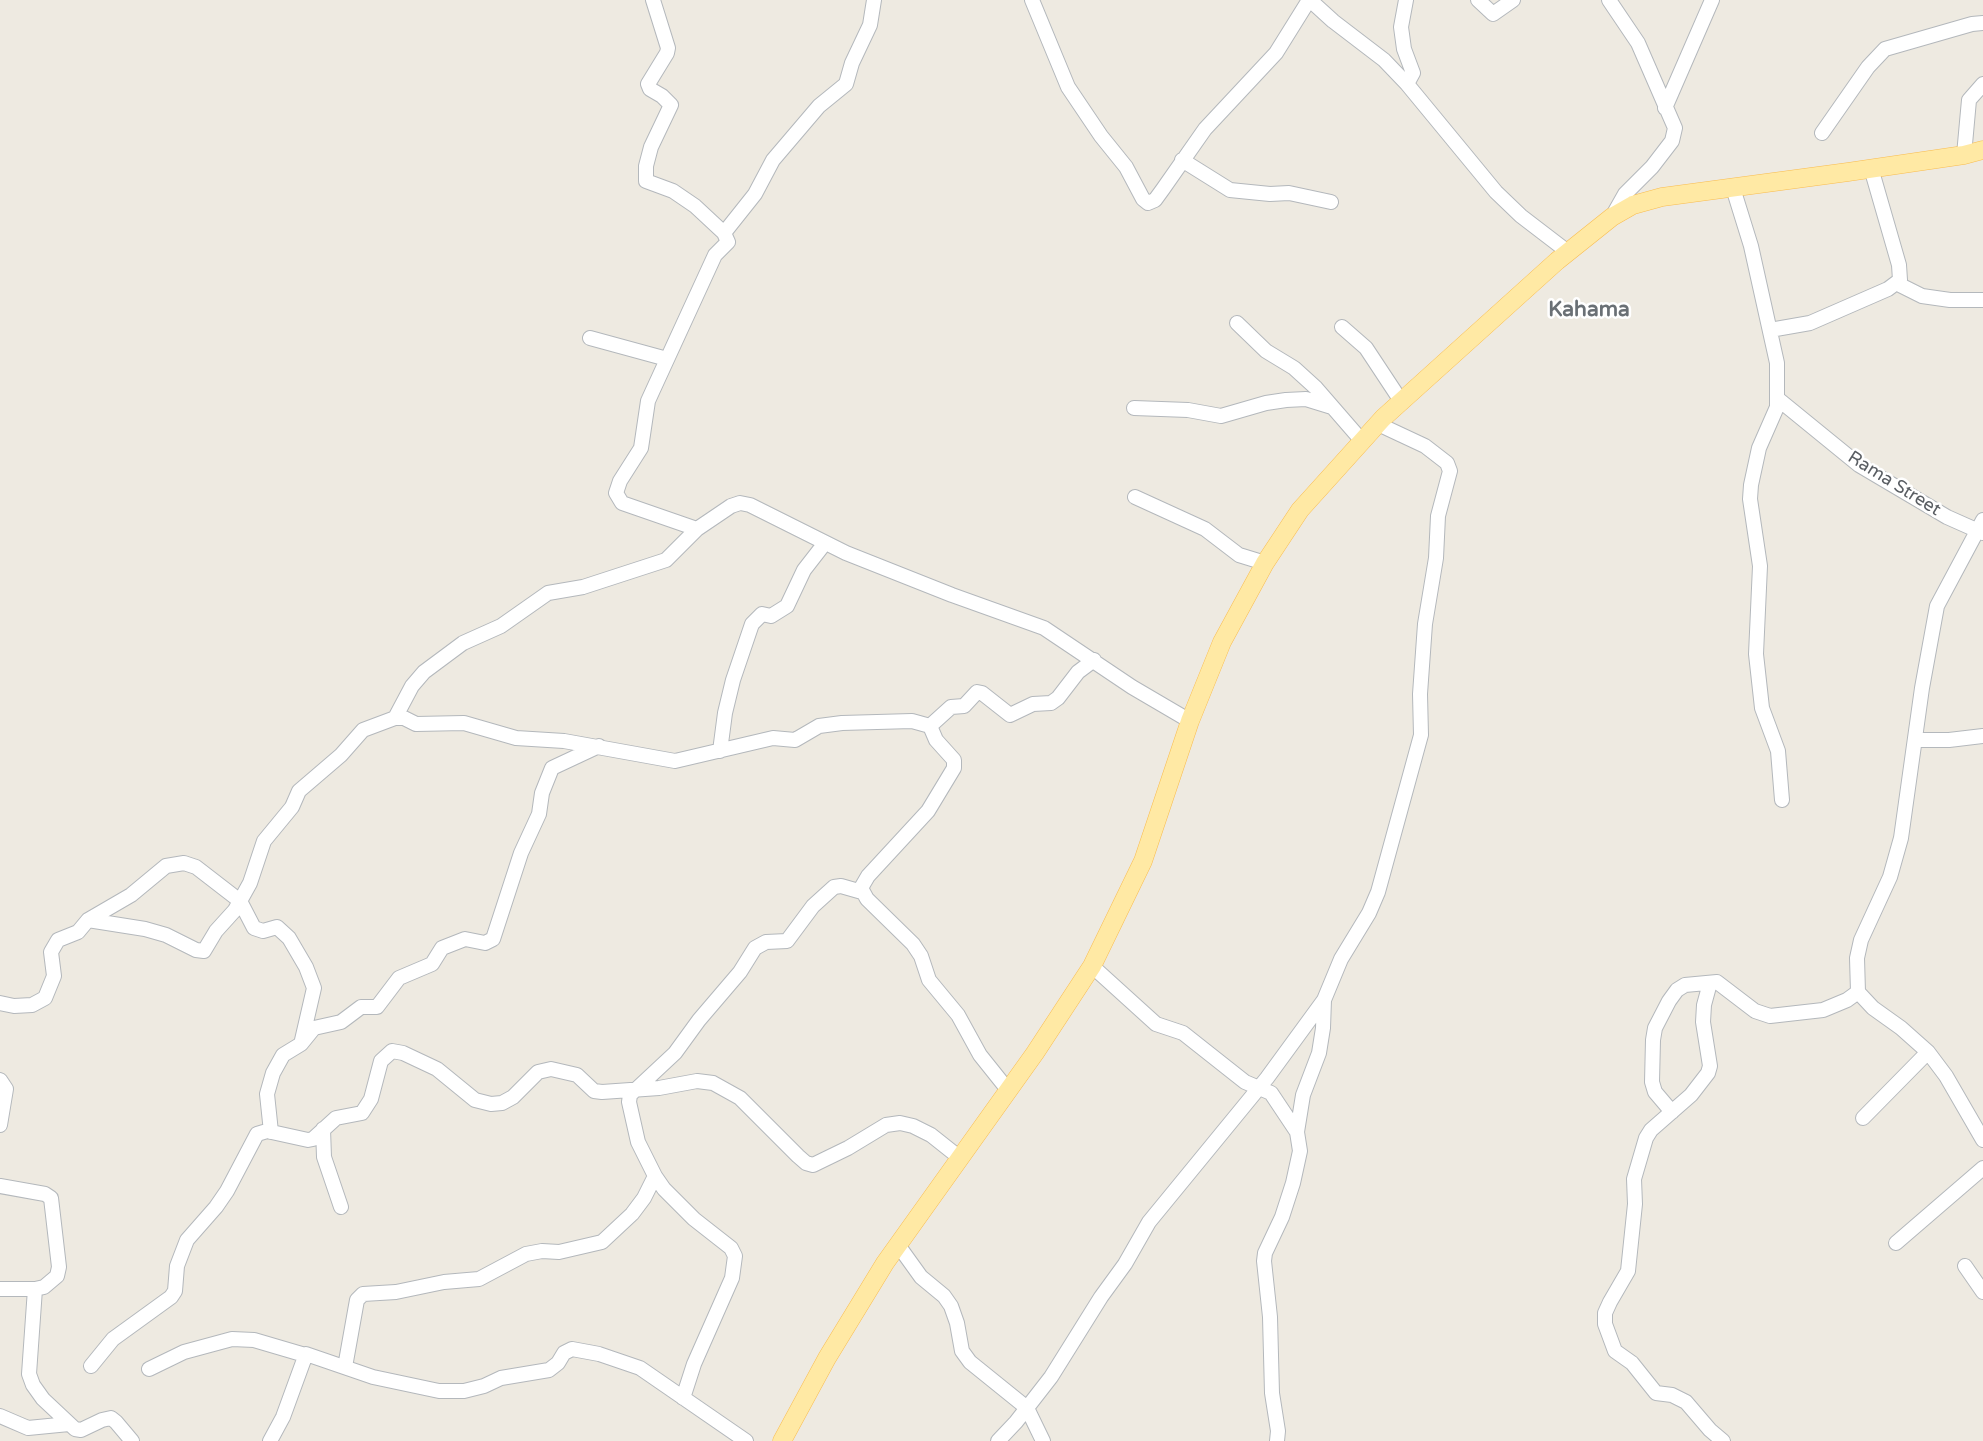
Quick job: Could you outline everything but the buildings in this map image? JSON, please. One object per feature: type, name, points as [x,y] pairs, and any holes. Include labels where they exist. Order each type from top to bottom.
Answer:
[{"type":"main road","points":[[782,1441],[827,1358],[898,1245],[1009,1090],[1092,966],[1143,861],[1190,721],[1222,642],[1265,563],[1300,510],[1362,441],[1401,401],[1569,252],[1612,217],[1633,205],[1662,197],[1964,155],[1983,150]]},
{"type":"street","points":[[653,0],[668,48],[648,84],[650,89],[662,96],[671,106],[651,147],[646,166],[646,181],[673,191],[695,206],[724,233],[728,242],[715,255],[648,401],[641,448],[620,481],[616,493],[622,503],[697,529]]},
{"type":"street","points":[[724,233],[755,194],[773,160],[819,106],[846,84],[852,63],[870,25],[874,0]]},
{"type":"street","points":[[1032,0],[1068,87],[1126,167],[1143,199],[1148,203],[1155,200],[1205,129],[1276,53],[1310,0],[1384,60],[1408,84],[1496,192],[1521,216],[1569,252]]},
{"type":"street","points":[[1406,0],[1401,27],[1404,49],[1413,73],[1408,84]]},
{"type":"street","points":[[1478,0],[1493,14],[1513,0]]},
{"type":"street","points":[[1609,0],[1638,43],[1675,128],[1671,141],[1652,167],[1625,194],[1612,217]]},
{"type":"street","points":[[1665,108],[1712,0]]},
{"type":"street","points":[[1822,133],[1868,67],[1885,49],[1983,23]]},
{"type":"street","points":[[1964,155],[1969,100],[1983,84]]},
{"type":"street","points":[[1182,160],[1230,190],[1289,193],[1331,202]]},
{"type":"street","points":[[1770,330],[1810,323],[1898,284],[1901,276],[1899,265],[1871,168]]},
{"type":"street","points":[[1733,188],[1751,246],[1777,363],[1778,399],[1759,448],[1750,499],[1760,566],[1756,654],[1762,708],[1778,751],[1782,800]]},
{"type":"street","points":[[1898,284],[1922,296],[1950,300],[1983,300]]},
{"type":"street","points":[[1237,323],[1266,351],[1294,368],[1362,441]]},
{"type":"street","points":[[1342,327],[1366,348],[1401,401]]},
{"type":"street","points":[[590,338],[667,359]]},
{"type":"street","points":[[1134,408],[1188,410],[1221,416],[1286,400],[1306,399],[1332,407]]},
{"type":"street","name":"Rama Street","points":[[1778,399],[1859,465],[1947,517],[1981,527]]},
{"type":"street","points":[[998,1441],[1051,1377],[1125,1264],[1149,1222],[1258,1089],[1324,1000],[1342,959],[1378,892],[1421,735],[1420,694],[1425,624],[1436,558],[1438,516],[1450,471],[1447,463],[1425,446],[1378,424]]},
{"type":"street","points":[[1135,498],[1205,529],[1239,555],[1265,563]]},
{"type":"street","points":[[395,718],[416,680],[463,643],[501,626],[553,591],[583,587],[666,560],[697,529],[731,506],[747,504],[825,544],[952,596],[1044,628],[1132,687],[1190,721]]},
{"type":"street","points":[[1981,527],[1937,607],[1928,650],[1901,838],[1890,877],[1861,940],[1857,958],[1858,992],[1873,1008],[1928,1052],[1946,1076],[1983,1140]]},
{"type":"street","points":[[720,751],[733,681],[753,623],[763,613],[771,616],[787,606],[803,570],[825,544]]},
{"type":"street","points":[[930,726],[951,707],[964,706],[977,692],[1010,715],[1033,704],[1051,703],[1078,672],[1094,660]]},
{"type":"street","points":[[88,920],[145,929],[201,952],[207,949],[214,934],[232,915],[250,883],[264,841],[292,807],[299,791],[341,755],[363,730],[395,718],[404,718],[416,724],[464,723],[523,740],[564,740],[669,761],[773,738],[794,740],[819,726],[912,721],[930,726]]},
{"type":"street","points":[[862,892],[862,883],[928,811],[954,768],[954,760],[936,740],[930,726]]},
{"type":"street","points":[[1915,740],[1983,736]]},
{"type":"street","points":[[271,1132],[267,1094],[273,1073],[283,1055],[301,1044],[316,1027],[341,1023],[361,1007],[377,1007],[399,978],[432,964],[442,948],[465,939],[485,943],[491,941],[521,853],[539,814],[542,793],[552,768],[600,746]]},
{"type":"street","points":[[0,1003],[14,1006],[32,1005],[45,998],[54,976],[52,948],[60,938],[76,933],[88,920],[131,895],[166,866],[179,863],[196,867],[240,901],[254,928],[263,931],[277,927],[281,929],[306,967],[314,991],[301,1044]]},
{"type":"street","points":[[683,1398],[694,1364],[732,1278],[735,1256],[731,1248],[694,1219],[654,1176],[638,1142],[629,1102],[635,1090],[675,1053],[740,972],[755,948],[766,942],[787,941],[813,906],[834,887],[841,886],[862,892],[914,944],[929,980],[958,1015],[980,1055],[1009,1090]]},
{"type":"street","points":[[1092,966],[1156,1024],[1183,1034],[1236,1076],[1271,1093],[1297,1132]]},
{"type":"street","points":[[1672,1112],[1655,1092],[1652,1082],[1655,1028],[1677,990],[1685,985],[1717,982],[1755,1012],[1770,1016],[1824,1010],[1858,992]]},
{"type":"street","points":[[1710,983],[1703,1022],[1709,1073],[1691,1095],[1651,1130],[1646,1138],[1634,1179],[1635,1204],[1628,1271],[1610,1301],[1605,1313],[1605,1324],[1615,1351],[1632,1363],[1657,1393],[1672,1395],[1686,1402],[1723,1441]]},
{"type":"street","points":[[1277,1441],[1264,1261],[1293,1183],[1300,1151],[1297,1132],[1303,1095],[1319,1053],[1324,1000]]},
{"type":"street","points":[[91,1366],[113,1339],[171,1297],[177,1266],[187,1240],[227,1191],[257,1134],[262,1131],[313,1139],[336,1118],[362,1113],[367,1107],[381,1061],[392,1052],[403,1053],[437,1069],[475,1100],[491,1104],[502,1103],[513,1097],[538,1072],[551,1069],[577,1075],[594,1091],[659,1088],[697,1081],[713,1083],[740,1098],[806,1163],[820,1163],[886,1125],[901,1123],[931,1135],[960,1158]]},
{"type":"street","points":[[1863,1118],[1928,1052]]},
{"type":"street","points":[[0,1080],[6,1089],[0,1125]]},
{"type":"street","points":[[323,1129],[324,1157],[341,1207]]},
{"type":"street","points":[[1896,1243],[1983,1168]]},
{"type":"street","points":[[345,1367],[357,1300],[363,1294],[396,1292],[444,1282],[479,1279],[526,1254],[559,1252],[602,1242],[632,1214],[644,1198],[654,1176]]},
{"type":"street","points":[[0,1186],[45,1194],[53,1201],[58,1273],[51,1282],[36,1289],[0,1289]]},
{"type":"street","points":[[898,1245],[921,1277],[944,1296],[951,1306],[962,1351],[970,1362],[1027,1408],[1043,1441]]},
{"type":"street","points":[[1965,1266],[1983,1292]]},
{"type":"street","points":[[36,1289],[29,1374],[33,1385],[43,1399],[69,1423],[81,1430],[111,1418],[132,1441]]},
{"type":"street","points":[[149,1369],[184,1352],[232,1339],[254,1340],[304,1355],[307,1353],[373,1377],[439,1391],[464,1391],[501,1378],[549,1370],[568,1350],[580,1349],[640,1368],[746,1441]]},
{"type":"street","points":[[270,1441],[283,1418],[304,1355]]},
{"type":"street","points":[[0,1416],[28,1428],[69,1423]]},
{"type":"district","name":"Kahama","points":[[1589,310]]}]
